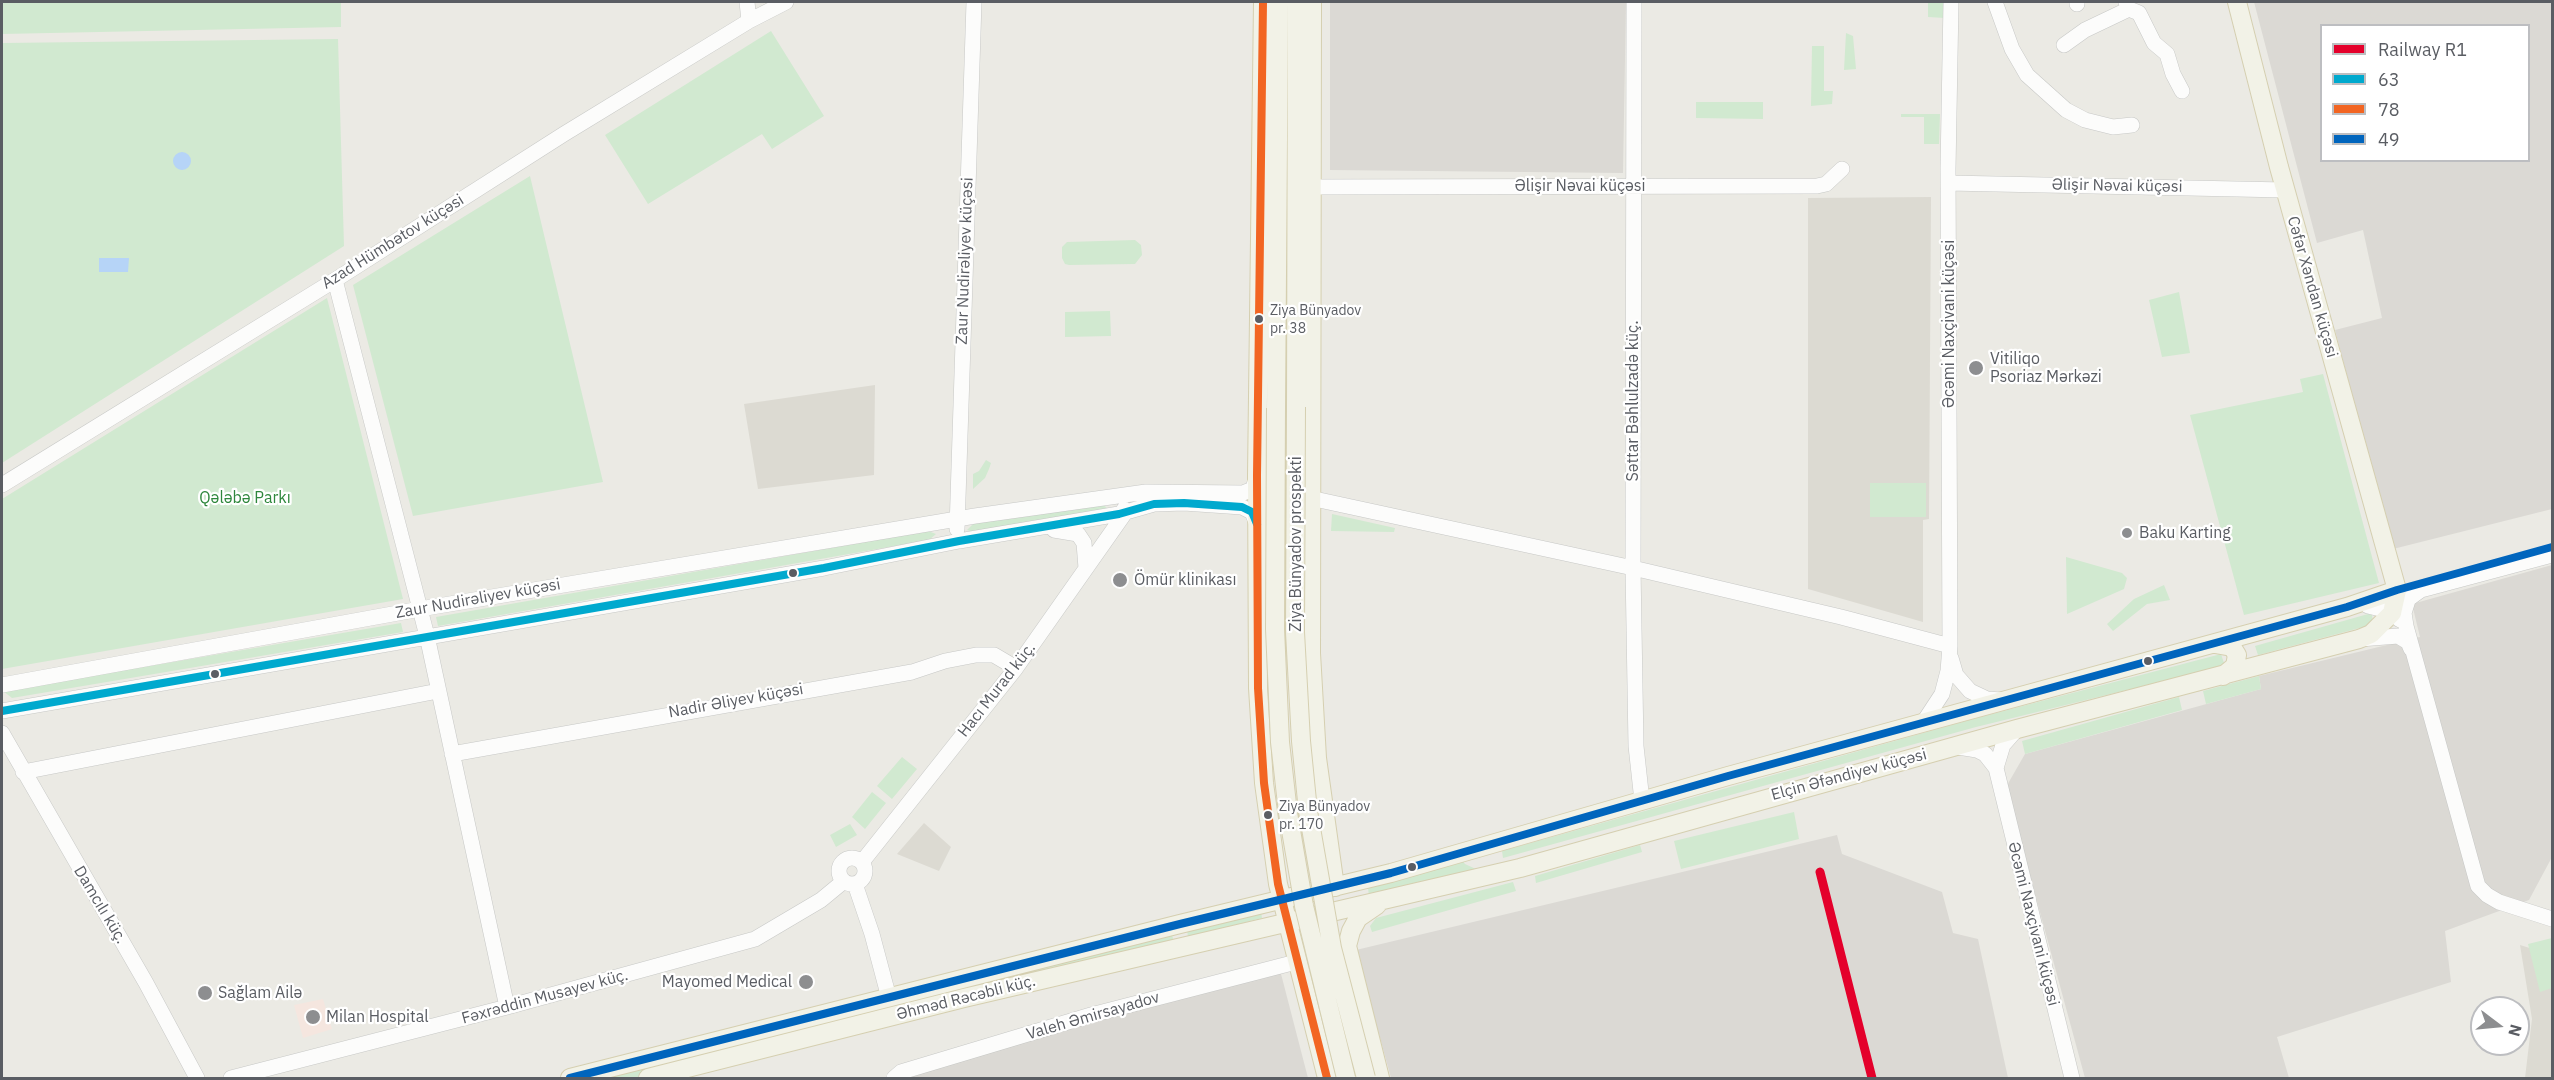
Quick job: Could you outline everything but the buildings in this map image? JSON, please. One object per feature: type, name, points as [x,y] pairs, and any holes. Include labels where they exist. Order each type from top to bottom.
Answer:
[{"type":"main road","points":[[1263,2],[1257,524],[1258,679],[1264,783],[1281,899],[1327,1078]]},
{"type":"main road","name":"Ziya Bünyadov prospekti","points":[[1279,2],[1275,629],[1280,742],[1288,813],[1304,906],[1346,1078]]},
{"type":"main road","name":"Ziya Bünyadov prospekti","points":[[1297,2],[1295,632],[1301,741],[1308,811],[1332,948],[1366,1078]]},
{"type":"main road","name":"Ziya Bünyadov prospekti","points":[[1312,2],[1311,663],[1318,767],[1335,886]]},
{"type":"main road","name":"Cəfər Xəndan küçəsi","points":[[2236,2],[2285,190],[2391,571],[2403,594]]},
{"type":"main road","points":[[1275,363],[1261,185],[1278,65]]},
{"type":"main road","points":[[1296,364],[1310,187],[1297,65]]},
{"type":"main road","points":[[2391,571],[2384,591],[2368,603],[2386,620],[2403,594]]},
{"type":"main road","name":"Elçin Əfəndiyev küçəsi","points":[[1281,899],[1502,841],[2347,607],[2403,594]]},
{"type":"main road","name":"Elçin Əfəndiyev küçəsi","points":[[1286,922],[1394,899],[1520,867],[2017,729],[2359,639],[2386,620]]},
{"type":"main road","points":[[2215,644],[2232,647],[2237,655],[2235,666],[2223,676]]},
{"type":"main road","points":[[1264,783],[1276,802],[1282,806],[1296,807],[1309,800],[1314,792],[1318,767]]},
{"type":"main road","points":[[1502,841],[1491,853],[1493,862],[1504,869],[1520,867]]},
{"type":"main road","name":"Əhməd Rəcəbli küç.","points":[[570,1078],[1281,899]]},
{"type":"main road","points":[[1380,1078],[1347,946],[1351,932],[1363,914],[1394,899]]},
{"type":"main road","name":"Əhməd Rəcəbli küç.","points":[[648,1078],[964,998],[1286,922]]},
{"type":"main road","points":[[1179,924],[1185,945]]},
{"type":"main road","points":[[960,980],[964,998]]},
{"type":"main road","points":[[1316,1040],[1319,1013],[1331,1003],[1344,1001],[1351,1004],[1365,1022]]},
{"type":"street","points":[[747,2],[749,21]]},
{"type":"street","name":"Azad Hümbətov küçəsi","points":[[2,485],[564,134],[749,21],[786,2]]},
{"type":"street","name":"Zaur Nudirəliyev küçəsi","points":[[958,541],[956,520],[974,2]]},
{"type":"street","name":"Səttar Bəhlulzadə küç.","points":[[1634,2],[1633,568],[1636,746],[1642,801]]},
{"type":"street","name":"Əcəmi Naxçivani küçəsi","points":[[1950,646],[1948,183],[1951,2]]},
{"type":"street","points":[[1995,2],[2012,49],[2027,75],[2066,110],[2085,120],[2113,127],[2132,125]]},
{"type":"street","points":[[2064,45],[2128,5],[2139,13],[2154,43],[2167,54],[2173,74],[2182,91]]},
{"type":"street","name":"Əlişir Nəvai küçəsi","points":[[1310,187],[1817,186],[1826,184],[1842,169]]},
{"type":"street","name":"Əlişir Nəvai küçəsi","points":[[1948,183],[2285,190]]},
{"type":"street","points":[[334,279],[427,636],[507,1007]]},
{"type":"street","name":"Zaur Nudirəliyev küçəsi","points":[[2,686],[420,609],[956,520],[1154,492],[1243,493],[1253,489],[1257,475]]},
{"type":"street","points":[[1106,497],[1119,501],[1125,513]]},
{"type":"street","points":[[1310,498],[1841,616],[1950,646]]},
{"type":"street","name":"Zaur Nudirəliyev küçəsi","points":[[2,711],[824,568],[958,541],[1125,513],[1154,504],[1234,505],[1248,508],[1257,524]]},
{"type":"street","name":"Hacı Murad küç.","points":[[862,862],[1016,668],[1125,513]]},
{"type":"street","points":[[1040,529],[1077,534],[1083,543],[1086,568]]},
{"type":"street","name":"Elçin Əfəndiyev küçəsi","points":[[2403,594],[2553,547]]},
{"type":"street","name":"Elçin Əfəndiyev küçəsi","points":[[2403,594],[2553,555]]},
{"type":"street","points":[[2403,594],[2408,633],[2478,886],[2499,902],[2553,919]]},
{"type":"street","points":[[2386,620],[2400,619],[2408,633]]},
{"type":"street","points":[[2359,639],[2398,636],[2408,642],[2414,654]]},
{"type":"street","points":[[1950,646],[1953,667],[1962,683],[1979,696],[1999,700],[2011,699]]},
{"type":"street","points":[[1923,723],[1942,694],[1948,671],[1950,646]]},
{"type":"street","name":"Nadir Əliyev küçəsi","points":[[452,754],[804,689],[912,672],[945,661],[976,655],[994,656],[1016,668]]},
{"type":"street","points":[[22,772],[438,692]]},
{"type":"street","points":[[1996,768],[2003,745],[2017,729]]},
{"type":"street","name":"Damcılı küç.","points":[[2,733],[22,772],[146,983],[197,1078]]},
{"type":"street","points":[[1954,747],[1977,750],[1985,754],[1996,768]]},
{"type":"street","name":"Əcəmi Naxçivani küçəsi","points":[[1996,768],[2072,1078]]},
{"type":"street","points":[[849,882],[865,875],[862,862],[854,858],[843,861],[839,872],[849,882],[872,934],[888,998]]},
{"type":"street","name":"Fəxrəddin Musayev küç.","points":[[231,1078],[507,1007],[755,939],[849,882]]},
{"type":"street","name":"Valeh Əmirsayadov","points":[[894,1078],[900,1072],[1091,1015],[1296,962]]},
{"type":"shaded area","points":[[1330,2],[1626,2],[1623,173],[1330,170]]},
{"type":"shaded area","points":[[2254,2],[2552,2],[2552,509],[2393,549],[2335,330],[2382,318],[2363,230],[2317,243]]},
{"type":"shaded area","points":[[1931,197],[1929,519],[1923,520],[1923,622],[1808,589],[1808,198]]},
{"type":"shaded area","points":[[875,385],[874,475],[758,489],[744,404]]},
{"type":"shaded area","points":[[2552,565],[2552,857],[2529,900],[2445,931],[2451,982],[2277,1037],[2289,1078],[2085,1078],[2006,787],[2025,754],[2261,689],[2259,676],[2420,637],[2412,604]]},
{"type":"shaded area","points":[[924,823],[951,847],[939,871],[897,854]]},
{"type":"shaded area","points":[[1837,835],[1842,854],[1942,892],[1953,933],[1978,939],[2008,1078],[1391,1078],[1356,950]]},
{"type":"shaded area","points":[[2520,945],[2552,955],[2552,1078],[2525,1078],[2528,1056],[2530,1056],[2532,1019]]},
{"type":"shaded area","points":[[1280,970],[1308,1078],[904,1078],[1088,1020]]},
{"type":"shaded area","name":"Milan Hospital","points":[[323,999],[332,1029],[303,1038],[294,1005]]},
{"type":"green space","points":[[2,2],[341,2],[341,27],[2,34]]},
{"type":"green space","points":[[1928,2],[1945,2],[1945,18],[1928,17]]},
{"type":"green space","points":[[771,31],[824,116],[772,149],[762,134],[648,204],[605,135]]},
{"type":"green space","points":[[1846,33],[1853,36],[1856,69],[1844,70]]},
{"type":"green space","points":[[338,39],[344,246],[2,463],[2,43]]},
{"type":"green space","points":[[1812,46],[1824,46],[1824,91],[1833,91],[1832,104],[1811,106]]},
{"type":"green space","points":[[1696,102],[1763,102],[1763,119],[1696,118]]},
{"type":"green space","points":[[1901,114],[1940,114],[1939,144],[1924,144],[1924,117],[1901,117]]},
{"type":"green space","points":[[530,176],[603,482],[413,516],[353,285]]},
{"type":"green space","points":[[1135,240],[1141,245],[1142,255],[1135,264],[1069,265],[1065,264],[1062,258],[1062,247],[1067,242]]},
{"type":"green space","points":[[2179,292],[2190,353],[2162,357],[2149,300]]},
{"type":"green space","name":"Qələbə Parkı","points":[[327,298],[403,599],[2,669],[2,499]]},
{"type":"green space","points":[[1110,311],[1111,336],[1065,337],[1065,312]]},
{"type":"green space","points":[[2323,374],[2379,583],[2244,615],[2190,415],[2303,392],[2300,379]]},
{"type":"green space","points":[[986,460],[991,463],[985,478],[973,489],[973,474],[979,471]]},
{"type":"green space","points":[[1870,483],[1926,483],[1926,517],[1870,517]]},
{"type":"green space","points":[[1101,503],[1112,512],[976,533],[967,530],[974,523]]},
{"type":"green space","points":[[1332,514],[1395,528],[1394,532],[1331,531]]},
{"type":"green space","points":[[928,531],[936,534],[929,540],[438,626],[436,617]]},
{"type":"green space","points":[[2066,557],[2122,573],[2127,578],[2124,589],[2067,614]]},
{"type":"green space","points":[[2164,585],[2170,600],[2147,604],[2113,631],[2107,624],[2134,599]]},
{"type":"green space","points":[[2368,614],[2372,615],[2371,625],[2258,655],[2255,646]]},
{"type":"green space","points":[[401,623],[403,632],[12,698],[3,691]]},
{"type":"green space","points":[[2221,654],[2225,666],[1976,727],[1503,858],[1502,851],[1973,719]]},
{"type":"green space","points":[[2259,676],[2261,689],[2206,704],[2203,691]]},
{"type":"green space","points":[[2179,697],[2182,710],[2025,754],[2022,741]]},
{"type":"green space","points":[[902,757],[917,769],[892,799],[877,786]]},
{"type":"green space","points":[[872,792],[886,803],[865,829],[852,817]]},
{"type":"green space","points":[[1794,812],[1799,839],[1681,869],[1674,841]]},
{"type":"green space","points":[[850,824],[857,835],[836,847],[830,835]]},
{"type":"green space","points":[[1640,845],[1642,852],[1536,883],[1535,876]]},
{"type":"green space","points":[[1462,860],[1465,864],[1478,870],[1369,896],[1368,888]]},
{"type":"green space","points":[[1513,882],[1516,891],[1372,932],[1370,926],[1376,918]]},
{"type":"green space","points":[[1261,912],[1262,918],[1188,937],[1187,930]]},
{"type":"green space","points":[[1172,935],[1174,942],[979,987],[978,980]]},
{"type":"green space","points":[[2552,938],[2552,988],[2540,992],[2528,944]]},
{"type":"green space","points":[[955,985],[957,992],[635,1078],[602,1078]]},
{"type":"water","points":[[178,152],[186,152],[191,157],[189,168],[178,170],[173,165],[173,157]]},
{"type":"water","points":[[99,258],[129,258],[128,272],[99,272]]},
{"type":"rail line","name":"R1","points":[[1820,872],[1872,1078]]},
{"type":"transit line","name":"78","points":[[1263,2],[1257,475],[1258,688],[1264,783],[1278,884],[1327,1078]]},
{"type":"transit line","name":"63","points":[[2,711],[824,568],[959,541],[1119,514],[1154,504],[1184,503],[1242,507],[1252,512],[1257,524]]},
{"type":"transit line","name":"49","points":[[570,1078],[1391,873],[1728,776],[2347,607],[2397,590],[2552,547]]},
{"type":"place","name":"Ziya Bünyadov pr. 38","points":[[1259,319]]},
{"type":"place","name":"Vitiliqo Psoriaz Mərkəzi","points":[[1976,368]]},
{"type":"place","name":"Baku Karting","points":[[2127,533]]},
{"type":"place","name":"Ömür klinikası","points":[[1120,580]]},
{"type":"place","name":"Ziya Bünyadov pr. 170","points":[[1268,815]]},
{"type":"place","name":"Mayomed Medical","points":[[806,982]]},
{"type":"place","name":"Sağlam Ailə","points":[[205,993]]},
{"type":"place","name":"Milan Hospital","points":[[313,1017]]}]
